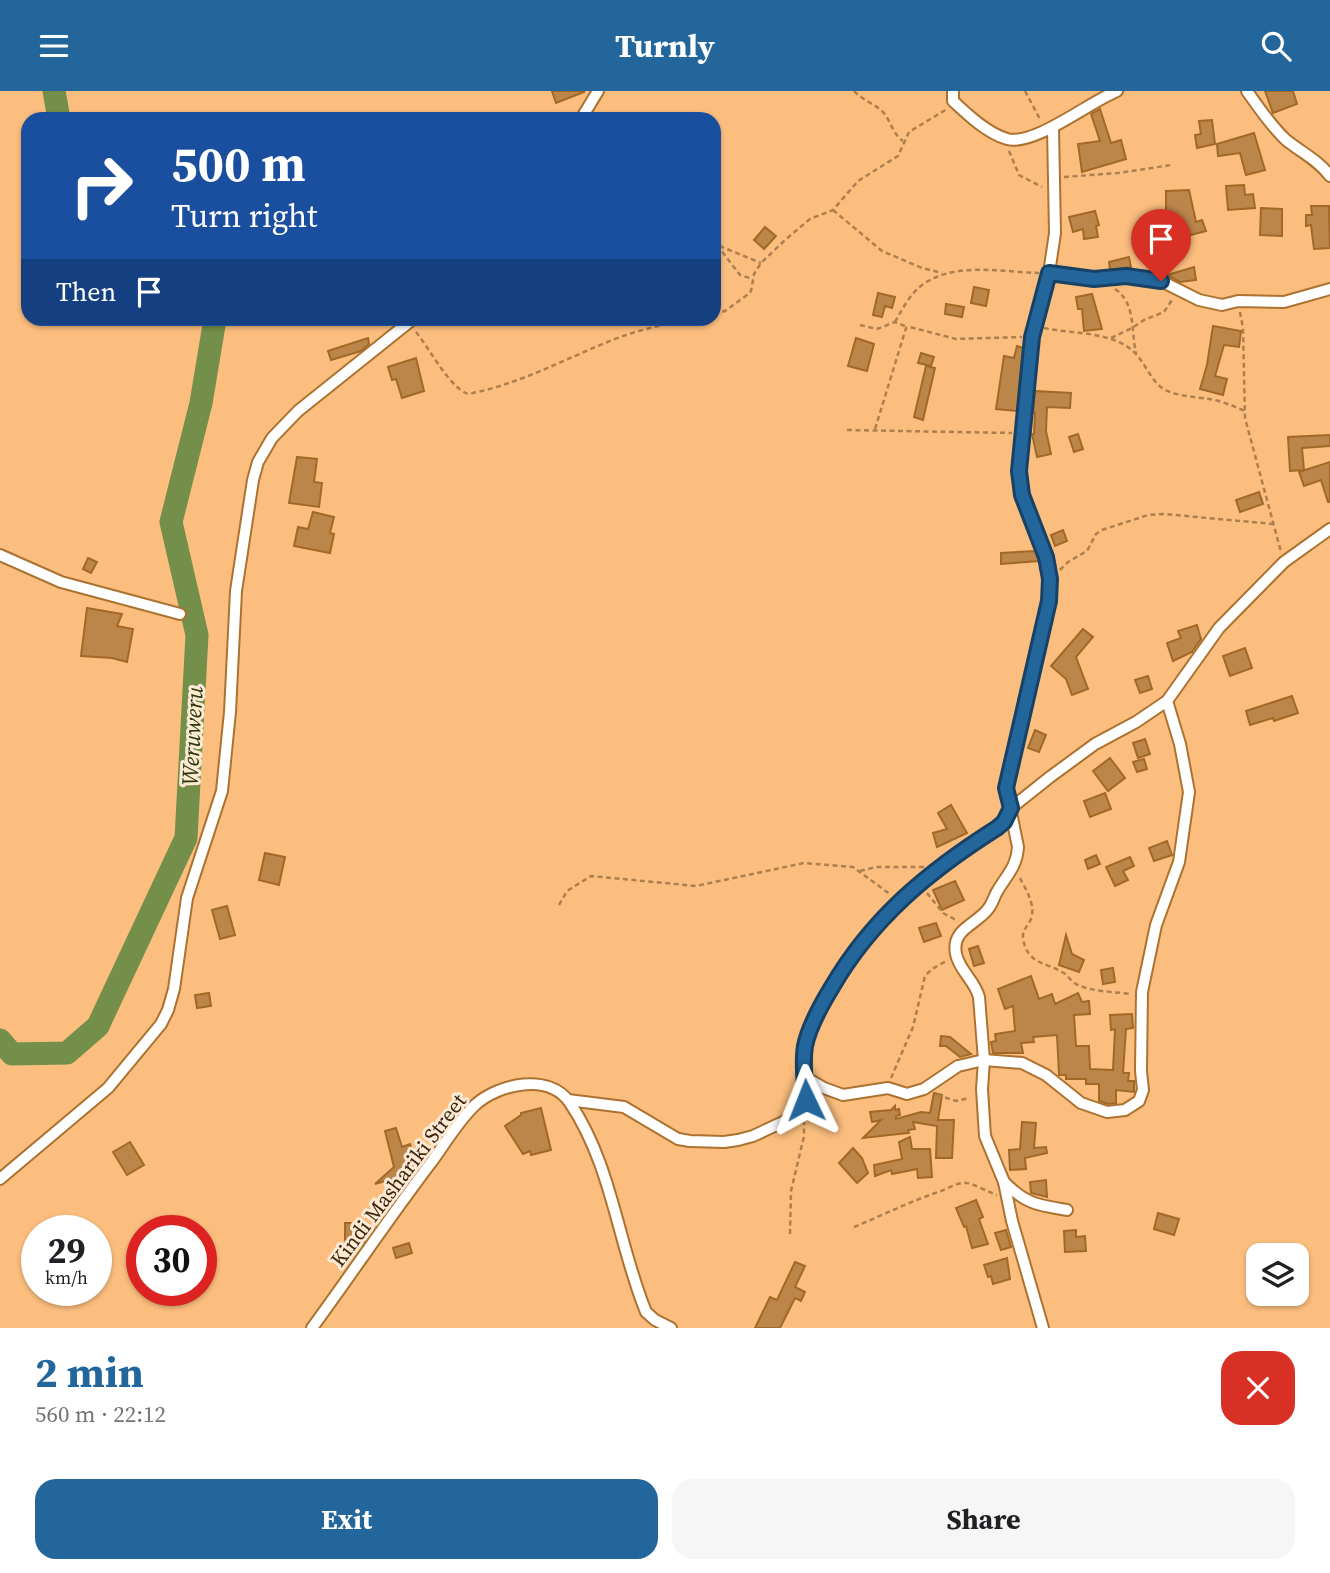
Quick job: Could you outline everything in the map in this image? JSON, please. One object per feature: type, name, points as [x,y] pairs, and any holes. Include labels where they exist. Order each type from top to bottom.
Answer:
[{"type":"street","points":[[585,112],[598,91]]},
{"type":"street","points":[[953,91],[953,101],[988,130],[1014,140],[1050,130],[1092,102],[1117,91]]},
{"type":"street","points":[[1247,91],[1266,118],[1286,139],[1322,166],[1330,176]]},
{"type":"street","points":[[1042,1328],[1004,1182],[985,1136],[982,1089],[984,1060],[977,990],[956,955],[957,937],[961,930],[972,924],[990,906],[1015,866],[1018,847],[1006,788],[1049,601],[1050,579],[1040,538],[1022,495],[1019,471],[1033,331],[1049,273],[1055,233],[1050,130]]},
{"type":"street","points":[[1049,273],[1094,279],[1126,276],[1145,278],[1161,281],[1211,304],[1222,305],[1238,301],[1284,302],[1330,289]]},
{"type":"street","points":[[0,1179],[108,1088],[162,1024],[174,989],[187,898],[222,791],[230,712],[236,591],[258,462],[272,438],[298,411],[405,326]]},
{"type":"street","points":[[805,1105],[806,1046],[824,999],[853,953],[901,898],[1004,822],[1011,808],[1096,744],[1167,701],[1219,628],[1284,562],[1330,529]]},
{"type":"street","points":[[0,555],[61,582],[180,614]]},
{"type":"street","points":[[805,1077],[824,1088],[848,1096],[888,1088],[907,1094],[924,1089],[949,1070],[984,1060],[1022,1063],[1046,1075],[1081,1103],[1107,1112],[1125,1111],[1139,1101],[1143,1090],[1142,995],[1156,925],[1179,862],[1189,792],[1180,744],[1167,701]]},
{"type":"street","name":"Kindi Mashariki Street","points":[[312,1328],[393,1212],[474,1106],[494,1091],[512,1085],[534,1085],[552,1089],[568,1100],[624,1107],[678,1139],[724,1142],[768,1130],[801,1111],[805,1105]]},
{"type":"street","points":[[568,1100],[588,1135],[602,1169],[623,1246],[646,1312],[671,1328]]},
{"type":"street","points":[[1004,1182],[1024,1201],[1067,1210]]},
{"type":"path","points":[[854,91],[864,101],[883,112],[897,137],[903,141]]},
{"type":"path","points":[[1025,91],[1050,130]]},
{"type":"path","points":[[721,312],[741,301],[751,291],[753,279],[761,263],[810,219],[833,210],[858,181],[898,156],[909,131],[941,111],[961,108]]},
{"type":"path","points":[[1005,138],[1019,175],[1046,190],[1055,203]]},
{"type":"path","points":[[1053,178],[1118,173],[1171,165]]},
{"type":"path","points":[[833,210],[882,251],[922,268],[942,273],[1049,273]]},
{"type":"path","points":[[721,247],[761,263]]},
{"type":"path","points":[[721,250],[740,275],[753,279]]},
{"type":"path","points":[[860,325],[877,329],[895,322],[908,299],[924,283],[942,273]]},
{"type":"path","points":[[1094,279],[1111,286],[1125,297],[1136,353],[1146,371],[1164,389],[1191,398],[1228,404],[1245,411]]},
{"type":"path","points":[[1111,338],[1164,311],[1178,289]]},
{"type":"path","points":[[1238,301],[1243,328],[1245,411],[1284,562]]},
{"type":"path","points":[[895,322],[956,339],[1033,331],[1111,338],[1136,353]]},
{"type":"path","points":[[414,326],[454,386],[468,394],[509,384],[607,342],[659,326]]},
{"type":"path","points":[[875,429],[899,343],[907,327]]},
{"type":"path","points":[[847,430],[1022,433]]},
{"type":"path","points":[[1050,579],[1068,562],[1087,551],[1096,534],[1102,530],[1148,515],[1181,514],[1210,520],[1273,524]]},
{"type":"path","points":[[559,905],[567,891],[591,876],[696,886],[804,863],[842,865],[860,871],[879,887],[901,898]]},
{"type":"path","points":[[860,871],[876,867],[919,865],[939,869]]},
{"type":"path","points":[[1015,866],[1031,901],[1032,916],[1023,930],[1023,938],[1035,961],[1062,972],[1079,986],[1142,995]]},
{"type":"path","points":[[921,884],[943,913],[960,922],[972,924]]},
{"type":"path","points":[[888,1088],[913,1027],[925,976],[956,955]]},
{"type":"path","points":[[924,1089],[956,1101],[966,1100],[982,1089]]},
{"type":"path","points":[[790,1234],[791,1191],[804,1136],[805,1105]]},
{"type":"path","points":[[854,1227],[904,1204],[961,1183],[973,1184],[983,1191],[1007,1198]]},
{"type":"building","points":[[552,91],[584,91],[584,92],[556,103]]},
{"type":"building","points":[[1265,91],[1293,91],[1297,104],[1273,113]]},
{"type":"building","points":[[1100,109],[1111,143],[1121,140],[1126,159],[1082,172],[1078,144],[1100,141],[1091,114]]},
{"type":"building","points":[[1212,120],[1215,144],[1197,148],[1195,135],[1201,134],[1199,121]]},
{"type":"building","points":[[1254,133],[1265,170],[1246,175],[1240,153],[1218,156],[1217,144]]},
{"type":"building","points":[[1244,185],[1245,195],[1253,194],[1255,208],[1228,210],[1226,186]]},
{"type":"building","points":[[1189,190],[1196,222],[1202,220],[1206,231],[1187,236],[1188,245],[1173,247],[1169,215],[1166,215],[1166,191]]},
{"type":"building","points":[[1311,206],[1329,206],[1330,248],[1314,249],[1311,225],[1306,226],[1306,215],[1312,215]]},
{"type":"building","points":[[1261,208],[1282,209],[1282,236],[1260,235]]},
{"type":"building","points":[[1095,211],[1099,225],[1096,226],[1098,237],[1084,239],[1083,229],[1073,232],[1069,217]]},
{"type":"building","points":[[765,227],[776,236],[764,249],[754,240]]},
{"type":"building","points":[[1129,257],[1131,267],[1110,270],[1109,262]]},
{"type":"building","points":[[1194,267],[1196,280],[1180,282],[1167,275]]},
{"type":"building","points":[[974,287],[989,290],[986,306],[971,303]]},
{"type":"building","points":[[878,293],[895,297],[892,308],[885,306],[882,317],[873,315]]},
{"type":"building","points":[[1092,294],[1102,329],[1084,331],[1082,309],[1078,309],[1076,297]]},
{"type":"building","points":[[946,304],[964,307],[962,317],[945,314]]},
{"type":"building","points":[[1213,326],[1241,331],[1239,347],[1224,345],[1215,376],[1227,379],[1223,395],[1200,389]]},
{"type":"building","points":[[368,338],[369,344],[361,351],[331,360],[328,351]]},
{"type":"building","points":[[856,338],[874,344],[867,371],[848,366]]},
{"type":"building","points":[[1017,346],[1023,348],[1017,411],[996,409],[1004,356],[1014,358]]},
{"type":"building","points":[[921,353],[934,357],[931,366],[918,363]]},
{"type":"building","points":[[416,358],[424,391],[402,398],[396,379],[392,380],[388,367]]},
{"type":"building","points":[[926,366],[935,368],[923,420],[914,417]]},
{"type":"building","points":[[1035,391],[1071,393],[1070,408],[1047,407],[1046,431],[1051,454],[1037,457],[1032,434]]},
{"type":"building","points":[[1078,434],[1083,449],[1074,452],[1069,437]]},
{"type":"building","points":[[1330,435],[1330,446],[1302,448],[1304,470],[1290,471],[1288,437]]},
{"type":"building","points":[[297,457],[317,459],[314,482],[322,483],[319,507],[289,503]]},
{"type":"building","points":[[1330,462],[1328,502],[1321,480],[1304,486],[1299,472]]},
{"type":"building","points":[[1259,492],[1263,504],[1240,512],[1236,500]]},
{"type":"building","points":[[313,512],[334,517],[330,533],[334,534],[330,553],[294,546],[298,527],[308,529]]},
{"type":"building","points":[[1063,530],[1067,541],[1055,546],[1051,535]]},
{"type":"building","points":[[1035,551],[1039,561],[1001,564],[1001,553]]},
{"type":"building","points":[[88,558],[97,562],[91,573],[83,569]]},
{"type":"building","points":[[87,608],[122,614],[117,626],[133,629],[127,662],[81,656]]},
{"type":"building","points":[[1197,625],[1201,639],[1192,652],[1173,661],[1167,643],[1181,638],[1178,631]]},
{"type":"building","points":[[1083,629],[1093,637],[1076,657],[1088,689],[1072,695],[1066,679],[1051,666]]},
{"type":"building","points":[[1245,648],[1252,668],[1230,676],[1223,656]]},
{"type":"building","points":[[1148,676],[1152,689],[1140,693],[1135,680]]},
{"type":"building","points":[[1292,696],[1298,713],[1250,725],[1246,711]]},
{"type":"building","points":[[1035,730],[1046,735],[1039,752],[1028,748]]},
{"type":"building","points":[[1145,739],[1150,754],[1138,758],[1133,743]]},
{"type":"building","points":[[1110,758],[1125,778],[1108,791],[1093,771]]},
{"type":"building","points":[[1144,759],[1147,769],[1137,772],[1133,762]]},
{"type":"building","points":[[1105,793],[1111,809],[1090,817],[1084,801]]},
{"type":"building","points":[[951,805],[967,833],[937,847],[933,833],[947,829],[938,813]]},
{"type":"building","points":[[1167,841],[1172,855],[1154,861],[1149,848]]},
{"type":"building","points":[[265,853],[285,857],[279,885],[259,880]]},
{"type":"building","points":[[1096,855],[1100,864],[1088,869],[1085,860]]},
{"type":"building","points":[[1130,857],[1134,866],[1123,871],[1128,880],[1115,886],[1106,867]]},
{"type":"building","points":[[955,881],[964,900],[942,910],[933,890]]},
{"type":"building","points":[[227,906],[235,935],[220,939],[212,910]]},
{"type":"building","points":[[936,923],[941,936],[924,942],[919,928]]},
{"type":"building","points":[[1066,935],[1072,954],[1084,960],[1079,972],[1059,965]]},
{"type":"building","points":[[978,946],[984,963],[974,966],[969,949]]},
{"type":"building","points":[[1113,968],[1115,982],[1103,984],[1101,970]]},
{"type":"building","points":[[1031,976],[1039,999],[1052,994],[1055,1004],[1078,993],[1082,1002],[1089,1001],[1090,1014],[1074,1015],[1076,1046],[1089,1046],[1090,1069],[1113,1070],[1115,1029],[1111,1030],[1110,1015],[1132,1014],[1133,1028],[1126,1029],[1123,1073],[1129,1073],[1128,1081],[1134,1081],[1134,1092],[1116,1090],[1116,1103],[1108,1104],[1099,1101],[1099,1084],[1086,1084],[1086,1079],[1066,1079],[1066,1075],[1059,1075],[1057,1035],[1033,1037],[1034,1042],[1021,1043],[1023,1053],[993,1053],[991,1042],[996,1041],[995,1034],[1015,1031],[1013,1006],[1005,1009],[998,989]]},
{"type":"building","points":[[209,993],[211,1006],[197,1008],[195,995]]},
{"type":"building","points":[[941,1036],[950,1037],[971,1054],[960,1057],[946,1046],[940,1046]]},
{"type":"building","points":[[934,1093],[942,1095],[938,1120],[954,1120],[952,1158],[936,1158],[937,1126],[913,1122],[915,1129],[908,1130],[909,1133],[863,1138],[881,1120],[872,1122],[870,1112],[891,1110],[895,1106],[900,1115],[896,1116],[896,1119],[921,1112],[930,1113]]},
{"type":"building","points":[[541,1108],[551,1150],[531,1155],[530,1151],[523,1154],[505,1126],[521,1113]]},
{"type":"building","points":[[1022,1122],[1036,1123],[1034,1148],[1046,1147],[1047,1153],[1025,1158],[1026,1169],[1010,1170],[1009,1150],[1020,1149]]},
{"type":"building","points":[[396,1128],[402,1147],[410,1144],[417,1168],[414,1173],[375,1184],[394,1167],[385,1131]]},
{"type":"building","points":[[910,1137],[912,1149],[930,1149],[932,1177],[918,1178],[917,1169],[892,1174],[891,1170],[875,1176],[874,1165],[902,1159],[899,1142]]},
{"type":"building","points":[[130,1142],[144,1165],[127,1175],[113,1152]]},
{"type":"building","points":[[853,1148],[862,1158],[868,1173],[857,1183],[839,1163]]},
{"type":"building","points":[[1046,1180],[1047,1197],[1031,1193],[1030,1182]]},
{"type":"building","points":[[976,1200],[983,1217],[979,1219],[988,1244],[972,1248],[966,1226],[964,1227],[956,1208]]},
{"type":"building","points":[[1158,1213],[1179,1219],[1174,1235],[1154,1229]]},
{"type":"building","points":[[345,1223],[366,1223],[362,1245],[345,1244]]},
{"type":"building","points":[[1006,1230],[1011,1247],[1001,1250],[995,1233]]},
{"type":"building","points":[[1076,1230],[1076,1237],[1085,1236],[1086,1251],[1065,1252],[1064,1231]]},
{"type":"building","points":[[409,1243],[412,1253],[396,1258],[393,1248]]},
{"type":"building","points":[[1007,1258],[1010,1279],[993,1284],[984,1265]]},
{"type":"building","points":[[795,1262],[805,1266],[795,1287],[805,1292],[801,1301],[795,1298],[780,1328],[755,1328],[770,1297],[777,1300]]},
{"type":"waterway","name":"Weruweru","points":[[54,91],[58,112]]},
{"type":"waterway","name":"Weruweru","points":[[0,1040],[12,1054],[67,1053],[98,1026],[186,838],[197,635],[171,522],[201,403],[214,326]]},
{"type":"route","points":[[806,1100],[804,1059],[809,1034],[824,999],[853,953],[901,898],[997,828],[1004,822],[1011,808],[1006,788],[1049,601],[1050,579],[1046,557],[1022,495],[1019,471],[1032,337],[1049,273],[1094,279],[1126,276],[1161,281]]}]
